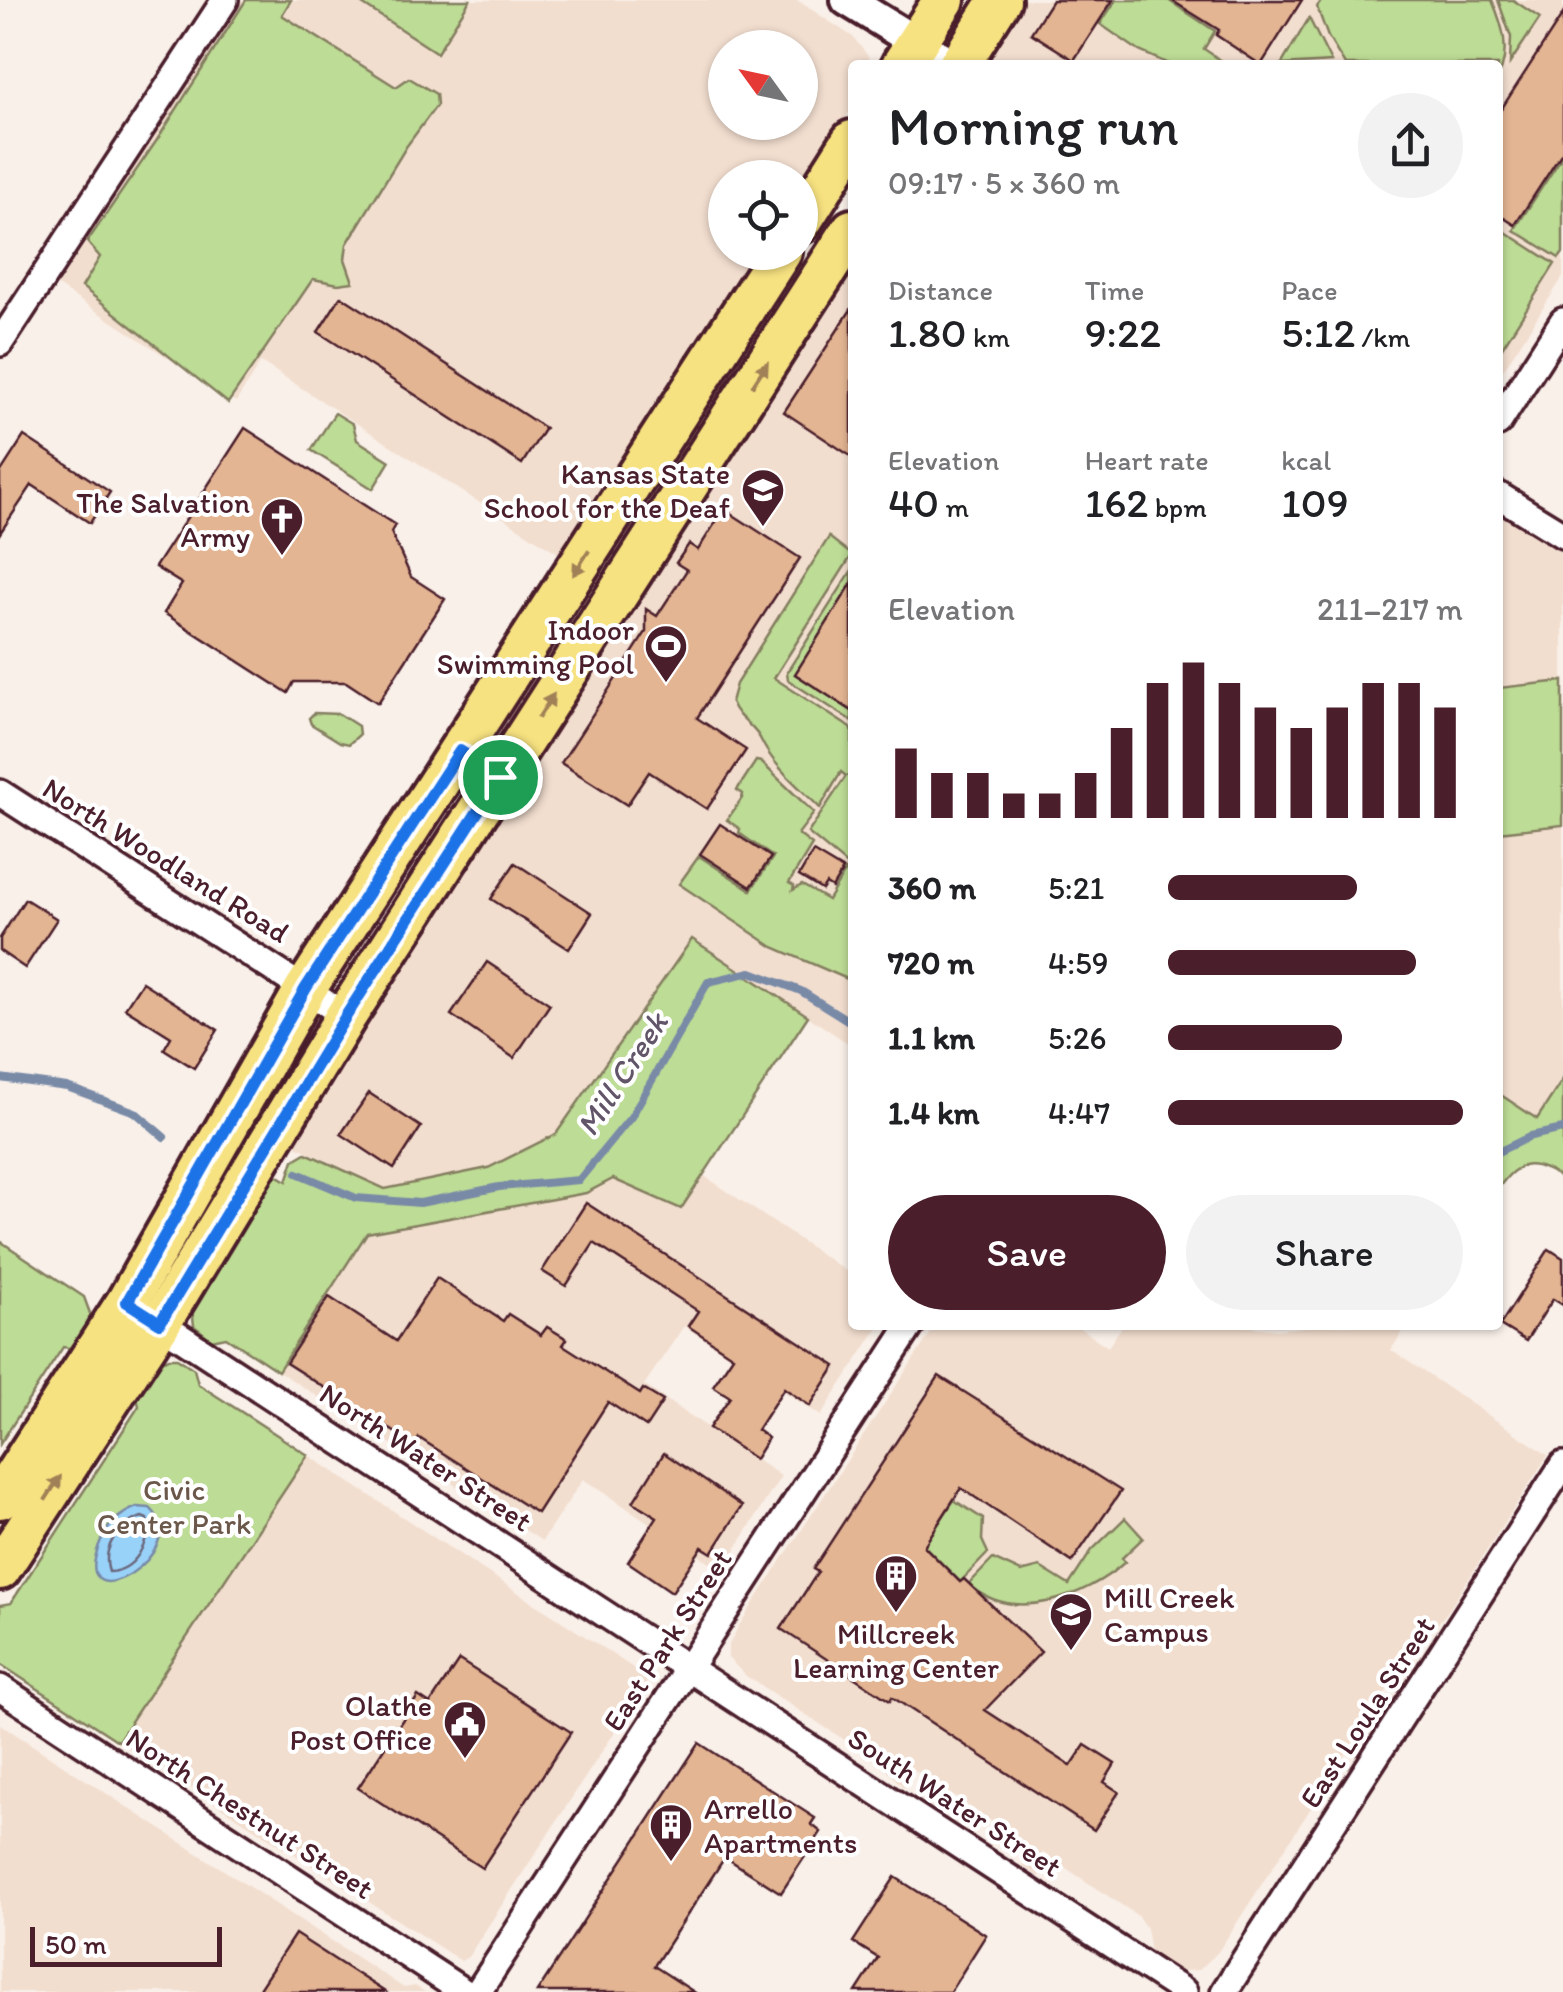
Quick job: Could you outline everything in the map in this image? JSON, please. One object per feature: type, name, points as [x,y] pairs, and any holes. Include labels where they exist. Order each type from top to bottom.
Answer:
[{"type":"main road","points":[[909,54],[944,0]]},
{"type":"main road","points":[[959,60],[1000,0]]},
{"type":"main road","points":[[818,195],[848,147]]},
{"type":"main road","points":[[0,1498],[143,1312],[346,1016],[848,236]]},
{"type":"main road","points":[[0,1570],[143,1312],[306,988],[769,270]]},
{"type":"main road","points":[[460,751],[500,777]]},
{"type":"street","points":[[0,343],[225,0]]},
{"type":"street","points":[[847,0],[909,54],[935,60]]},
{"type":"street","points":[[1503,414],[1563,321]]},
{"type":"street","points":[[1503,498],[1563,535]]},
{"type":"street","name":"North Woodland Road","points":[[0,793],[346,1016]]},
{"type":"street","name":"North Water Street","points":[[143,1312],[689,1666]]},
{"type":"street","name":"East Park Street","points":[[478,1992],[908,1330]]},
{"type":"street","name":"East Loula Street","points":[[1224,1992],[1563,1465]]},
{"type":"street","name":"South Water Street","points":[[689,1666],[1184,1992]]},
{"type":"street","name":"North Chestnut Street","points":[[0,1688],[464,1992]]},
{"type":"shaded area","points":[[242,0],[797,0],[853,37],[868,56],[869,60],[848,60],[848,114],[818,162],[708,160],[708,270],[749,270],[564,557],[261,362],[236,402],[56,285]]},
{"type":"shaded area","points":[[1012,0],[1563,0],[1563,277],[1503,370],[1503,60],[973,60]]},
{"type":"shaded area","name":"Kansas State School for the Deaf","points":[[848,254],[848,1043],[692,939],[556,1134],[488,1168],[384,1189],[286,1141]]},
{"type":"shaded area","points":[[1503,514],[1563,552],[1563,1079],[1537,1119],[1503,1096]]},
{"type":"shaded area","points":[[703,1175],[848,1272],[848,1330],[877,1330],[821,1416],[684,1326],[644,1385],[781,1476],[722,1571],[583,1479],[542,1541],[278,1371],[367,1233],[586,1193],[613,1179],[681,1209]]},
{"type":"shaded area","name":"Mill Creek Campus","points":[[933,1330],[1082,1330],[1108,1347],[1120,1330],[1404,1330],[1391,1350],[1548,1455],[1448,1611],[1398,1673],[1218,1952],[1199,1970],[1181,1971],[1150,1952],[1146,1928],[1138,1916],[1042,1852],[1044,1873],[1038,1876],[1023,1866],[1018,1839],[904,1763],[907,1786],[903,1787],[880,1763],[746,1676],[728,1658],[728,1647]]},
{"type":"shaded area","points":[[308,1455],[647,1677],[468,1957],[461,1961],[118,1741]]},
{"type":"shaded area","points":[[0,1724],[404,1988],[415,1986],[425,1992],[0,1992]]},
{"type":"green space","points":[[246,0],[291,0],[282,15],[396,87],[409,78],[436,94],[437,105],[406,147],[347,244],[345,259],[353,282],[338,284],[313,279],[228,403],[82,287],[100,257],[87,242]]},
{"type":"green space","points":[[356,0],[470,0],[437,53]]},
{"type":"green space","points":[[1116,0],[1168,0],[1215,31],[1204,49],[1220,60],[1160,60],[1100,24]]},
{"type":"green space","points":[[1322,0],[1492,0],[1504,39],[1503,63],[1342,60],[1317,7]]},
{"type":"green space","points":[[1498,0],[1513,0],[1540,18],[1510,63],[1511,37]]},
{"type":"green space","points":[[1309,18],[1330,60],[1284,60]]},
{"type":"green space","points":[[1563,155],[1563,253],[1559,258],[1514,230]]},
{"type":"green space","points":[[1503,230],[1555,264],[1503,346]]},
{"type":"green space","points":[[335,413],[353,424],[357,440],[390,461],[373,489],[311,450]]},
{"type":"green space","points":[[829,537],[848,552],[848,561],[774,678],[848,726],[848,866],[808,833],[846,776],[841,772],[820,808],[780,768],[738,714],[731,702],[736,684]]},
{"type":"green space","points":[[848,576],[848,589],[795,674],[848,708],[848,718],[788,680],[787,672]]},
{"type":"green space","points":[[1563,681],[1563,825],[1503,831],[1503,687]]},
{"type":"green space","points":[[314,713],[339,714],[358,726],[359,735],[349,744],[340,742],[311,724],[309,718]]},
{"type":"green space","points":[[756,761],[814,813],[798,834],[812,845],[789,883],[793,890],[802,885],[828,900],[848,866],[848,979],[773,947],[679,884],[699,856],[751,890],[773,857],[727,820],[742,798],[737,790]]},
{"type":"green space","points":[[692,939],[808,1016],[681,1209],[613,1179],[586,1193],[367,1233],[278,1371],[226,1337],[212,1340],[194,1326],[192,1307],[269,1170],[287,1181],[294,1160],[306,1153],[385,1189],[488,1168],[556,1134]]},
{"type":"green space","points":[[1563,1079],[1563,1179],[1544,1168],[1528,1165],[1503,1182],[1503,1096],[1537,1119]]},
{"type":"green space","points":[[0,1241],[84,1297],[91,1316],[75,1349],[63,1347],[0,1444]]},
{"type":"green space","name":"Civic Center Park","points":[[177,1358],[194,1369],[198,1384],[308,1455],[118,1741],[0,1664],[0,1605],[11,1603],[139,1406],[136,1394],[158,1362]]},
{"type":"green space","points":[[954,1500],[983,1519],[982,1540],[988,1553],[960,1582],[924,1546]]},
{"type":"green space","points":[[1125,1518],[1143,1538],[1109,1575],[1070,1595],[1049,1602],[1006,1603],[969,1584],[993,1559],[1021,1572],[1040,1567],[1069,1585],[1092,1550]]},
{"type":"water","points":[[137,1507],[150,1508],[160,1525],[158,1544],[131,1574],[114,1581],[101,1580],[95,1569],[102,1538],[124,1513]]},
{"type":"building","points":[[1052,0],[1113,0],[1074,60],[1031,33]]},
{"type":"building","points":[[1171,0],[1302,0],[1264,60],[1254,60],[1216,35],[1219,30]]},
{"type":"building","points":[[1563,14],[1563,151],[1515,225],[1503,217],[1503,106]]},
{"type":"building","points":[[341,296],[545,428],[522,464],[318,332]]},
{"type":"building","points":[[848,314],[848,454],[784,412]]},
{"type":"building","name":"The Salvation Army","points":[[245,428],[395,525],[391,532],[411,577],[445,599],[378,703],[346,682],[294,682],[288,693],[164,613],[182,584],[155,567]]},
{"type":"building","points":[[24,436],[110,492],[90,523],[32,485],[0,533],[0,473]]},
{"type":"building","points":[[724,509],[800,558],[697,718],[746,750],[707,809],[649,772],[627,805],[561,763],[646,632],[646,609],[657,616],[687,570],[676,563],[689,544],[698,550]]},
{"type":"building","points":[[848,589],[848,708],[795,674]]},
{"type":"building","points":[[720,824],[771,857],[751,887],[700,854]]},
{"type":"building","points":[[813,852],[843,870],[832,888],[826,884],[822,890],[799,876]]},
{"type":"building","points":[[515,863],[592,913],[569,949],[491,899]]},
{"type":"building","points":[[25,899],[57,919],[25,968],[0,951],[0,938]]},
{"type":"building","points":[[487,962],[550,1004],[514,1058],[451,1015]]},
{"type":"building","points":[[142,982],[218,1030],[194,1068],[164,1049],[171,1037],[125,1008]]},
{"type":"building","points":[[369,1093],[421,1127],[394,1169],[341,1134]]},
{"type":"building","points":[[586,1203],[836,1366],[810,1406],[784,1388],[757,1430],[768,1438],[755,1459],[709,1428],[730,1397],[713,1386],[733,1356],[688,1326],[698,1311],[594,1243],[566,1286],[542,1271]]},
{"type":"building","points":[[1549,1249],[1563,1258],[1563,1305],[1553,1299],[1526,1341],[1503,1327],[1503,1320]]},
{"type":"building","points":[[437,1278],[503,1321],[508,1314],[541,1335],[547,1327],[567,1339],[563,1345],[640,1394],[643,1389],[663,1401],[646,1427],[608,1402],[537,1513],[419,1438],[415,1445],[286,1363],[329,1297],[396,1341]]},
{"type":"building","name":"Millcreek Learning Center","points":[[939,1376],[1121,1491],[1072,1562],[961,1488],[924,1546],[1041,1652],[985,1710],[1071,1766],[1085,1745],[1115,1764],[1104,1782],[1119,1792],[1094,1830],[781,1629],[818,1572],[813,1569]]},
{"type":"building","points":[[664,1453],[742,1506],[712,1553],[702,1547],[672,1592],[628,1562],[657,1517],[633,1502]]},
{"type":"building","name":"Olathe Post Office","points":[[459,1660],[571,1732],[482,1868],[358,1788],[418,1696],[430,1704]]},
{"type":"building","name":"Arrello Apartments","points":[[699,1743],[815,1818],[811,1824],[821,1832],[781,1893],[725,1857],[654,1966],[694,1992],[537,1992]]},
{"type":"building","name":"Arrello Apartments","points":[[895,1877],[986,1935],[950,1992],[856,1992],[878,1958],[853,1942]]},
{"type":"building","points":[[295,1934],[385,1992],[257,1992]]},
{"type":"waterway","name":"Mill Creek","points":[[297,1173],[356,1198],[420,1203],[499,1187],[579,1180],[631,1117],[708,982],[751,972],[801,991],[848,1020]]},
{"type":"waterway","name":"Mill Creek","points":[[0,1078],[67,1087],[135,1112],[164,1137]]},
{"type":"waterway","name":"Mill Creek","points":[[1503,1150],[1531,1136],[1563,1129]]},
{"type":"place","name":"Kansas State School for the Deaf","points":[[763,528]]},
{"type":"place","name":"The Salvation Army","points":[[282,557]]},
{"type":"place","name":"Indoor Swimming Pool","points":[[666,684]]},
{"type":"place","name":"Millcreek Learning Center","points":[[896,1614]]},
{"type":"place","name":"Mill Creek Campus","points":[[1071,1652]]},
{"type":"place","name":"Olathe Post Office","points":[[465,1760]]},
{"type":"place","name":"Arrello Apartments","points":[[671,1863]]},
{"type":"route","points":[[460,751],[500,777],[346,1016],[160,1323],[127,1302],[306,988],[460,751]]}]
